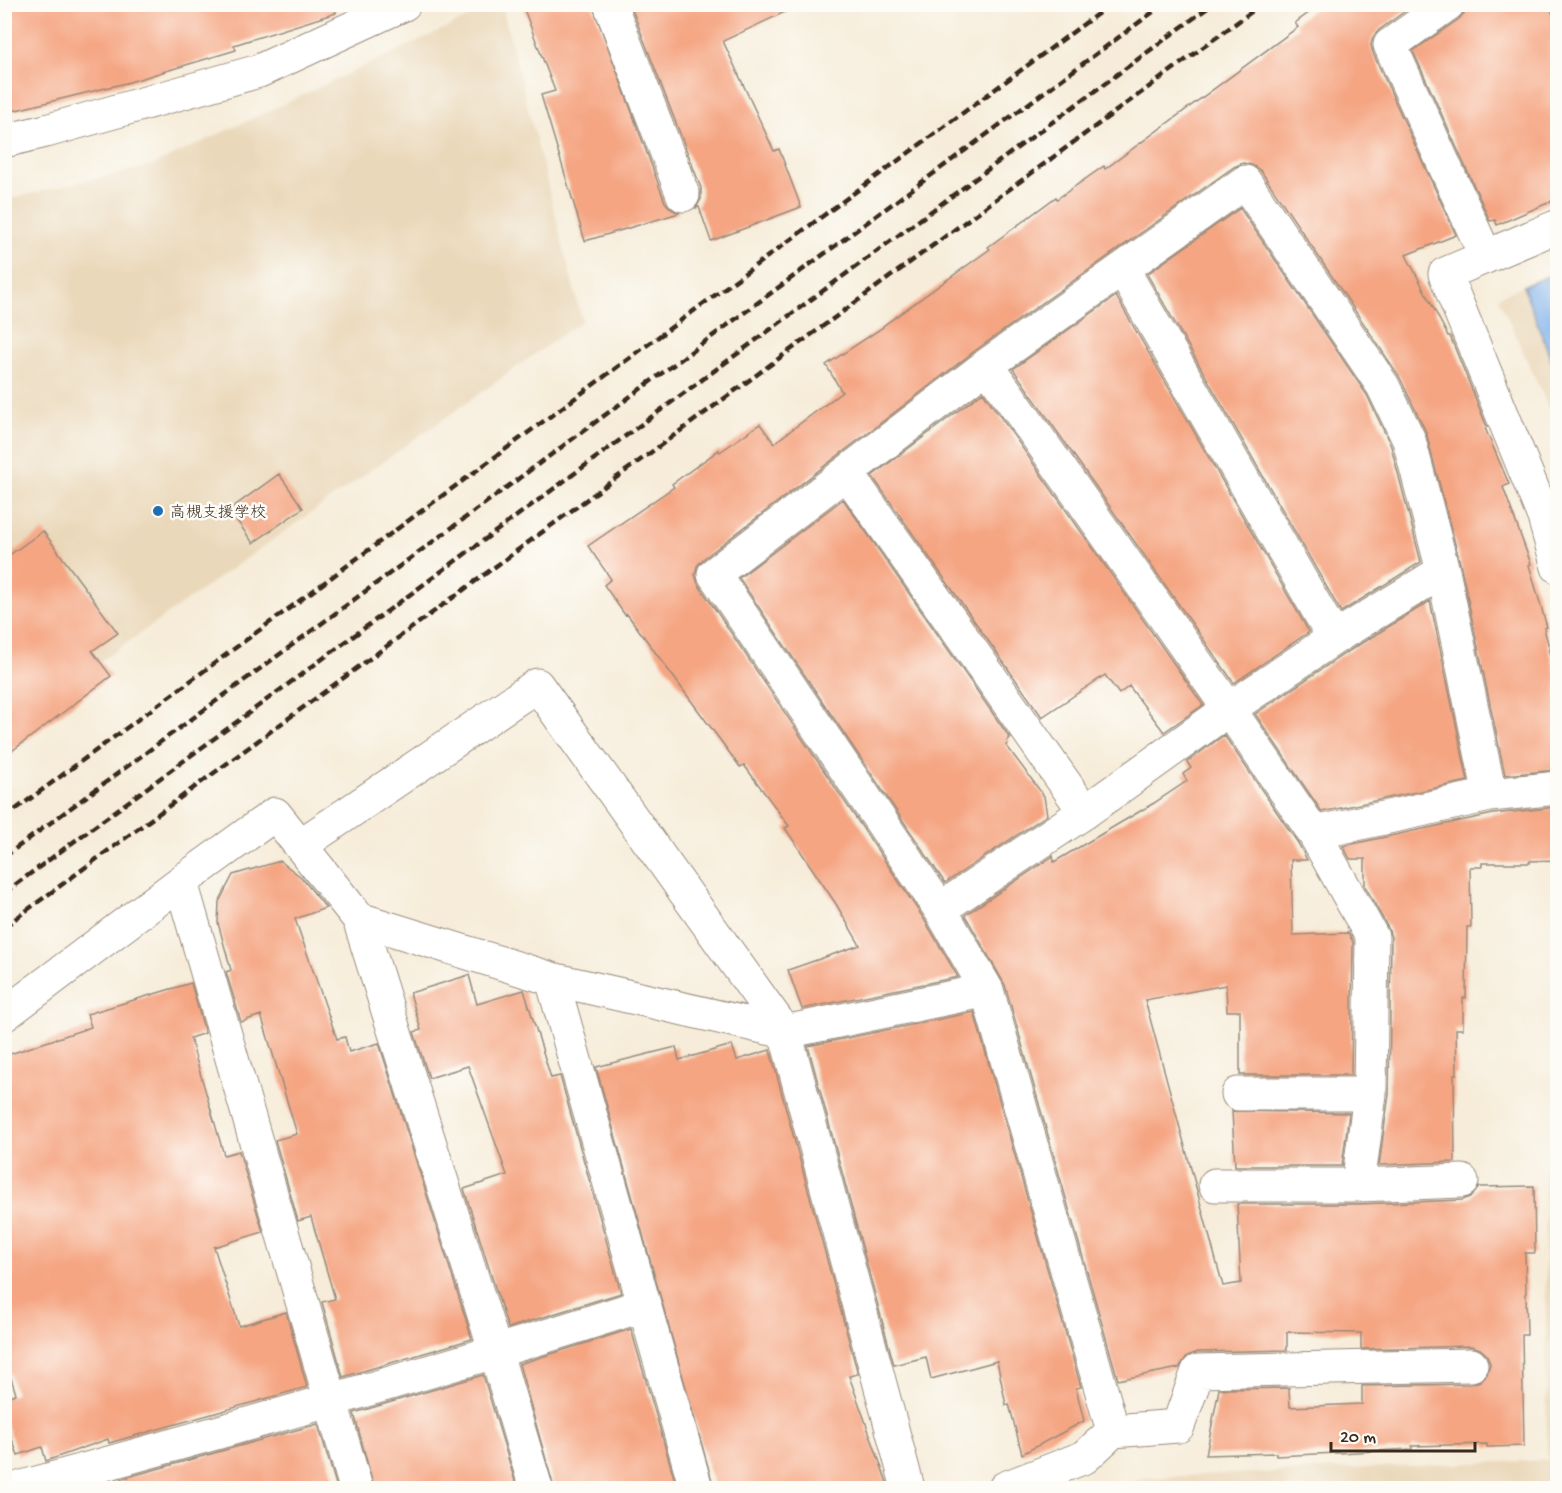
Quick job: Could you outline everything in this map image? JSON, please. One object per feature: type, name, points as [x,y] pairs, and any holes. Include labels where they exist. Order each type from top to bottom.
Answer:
[{"type":"street","points":[[4,141],[259,71],[404,4]]},
{"type":"street","points":[[610,4],[683,195]]},
{"type":"street","points":[[1448,4],[1390,45],[1486,257]]},
{"type":"street","points":[[1113,1431],[987,990],[940,909],[714,574],[987,365],[1245,182],[1383,386],[1409,440],[1443,572],[1490,795]]},
{"type":"street","points":[[1557,226],[1445,274],[1544,517],[1557,567]]},
{"type":"street","points":[[1123,270],[1334,638]]},
{"type":"street","points":[[987,365],[1314,833],[1372,937],[1370,1094],[1358,1185]]},
{"type":"street","points":[[847,473],[1085,812]]},
{"type":"street","points":[[940,909],[1085,812],[1229,709],[1334,638],[1443,572]]},
{"type":"street","points":[[301,845],[537,685],[785,1032],[908,1488]]},
{"type":"street","points":[[1314,833],[1490,795],[1557,788]]},
{"type":"street","points":[[4,1015],[276,814],[359,919],[496,1353],[536,1488]]},
{"type":"street","points":[[181,882],[356,1488]]},
{"type":"street","points":[[359,919],[552,979],[785,1032],[987,990]]},
{"type":"street","points":[[552,979],[696,1488]]},
{"type":"street","points":[[1238,1094],[1370,1094]]},
{"type":"street","points":[[1215,1185],[1358,1185],[1462,1181]]},
{"type":"street","points":[[19,1488],[331,1402],[496,1353],[644,1305]]},
{"type":"street","points":[[1005,1488],[1085,1457],[1113,1431],[1178,1426],[1198,1371],[1471,1365]]},
{"type":"shaded area","name":"高槻支援学校","points":[[495,5],[502,5],[582,321],[5,729],[4,200],[153,165]]},
{"type":"shaded area","points":[[1557,270],[1557,426],[1498,297]]},
{"type":"shaded area","points":[[1557,1104],[1557,1488],[1117,1488],[1140,1478],[1547,1460],[1545,1172]]},
{"type":"water","points":[[1557,273],[1557,374],[1523,286]]},
{"type":"building","points":[[4,4],[334,4],[336,13],[234,45],[236,50],[126,83],[4,113]]},
{"type":"building","points":[[522,4],[592,4],[665,202],[679,213],[585,241],[541,95],[555,91]]},
{"type":"building","points":[[630,4],[802,4],[723,41],[774,151],[779,149],[801,207],[711,241],[699,207],[696,208],[701,199],[701,188]]},
{"type":"building","points":[[1321,4],[1415,4],[1379,30],[1373,37],[1371,45],[1456,235],[1406,255],[1450,336],[1509,484],[1503,487],[1531,564],[1529,565],[1547,627],[1544,628],[1557,678],[1557,770],[1505,775],[1461,567],[1426,432],[1399,376],[1261,171],[1252,165],[1243,163],[1234,167],[976,350],[703,559],[697,566],[695,575],[698,584],[924,919],[958,977],[802,1009],[788,970],[860,945],[836,904],[785,828],[789,826],[744,765],[740,767],[604,585],[611,579],[588,546],[674,487],[672,484],[719,450],[720,452],[760,424],[774,443],[842,392],[826,365],[883,327],[990,249],[988,247],[1056,197],[1057,199],[1104,166],[1105,169],[1298,27],[1295,23]]},
{"type":"building","points":[[1466,4],[1549,4],[1557,25],[1557,199],[1497,225],[1495,220],[1490,221],[1413,51],[1459,19],[1465,12]]},
{"type":"building","points":[[1240,208],[1367,395],[1391,446],[1421,562],[1341,612],[1147,274]]},
{"type":"building","points":[[1116,296],[1309,632],[1234,683],[1013,369]]},
{"type":"building","points":[[983,392],[1203,705],[1164,732],[1129,686],[1119,694],[1105,675],[1042,717],[872,476]]},
{"type":"building","points":[[279,474],[303,508],[253,543],[229,510]]},
{"type":"building","points":[[843,499],[1010,738],[1006,745],[1044,796],[1047,815],[945,883],[739,578]]},
{"type":"building","points":[[43,531],[118,633],[92,651],[111,676],[4,757],[4,559]]},
{"type":"building","points":[[1430,601],[1468,781],[1322,812],[1255,714],[1344,654]]},
{"type":"building","points":[[1224,735],[1298,843],[1307,860],[1291,860],[1293,935],[1348,933],[1353,942],[1351,1075],[1240,1075],[1240,1011],[1227,1011],[1226,985],[1145,1000],[1223,1286],[1241,1283],[1237,1204],[1358,1204],[1463,1200],[1472,1196],[1479,1187],[1534,1186],[1535,1253],[1525,1253],[1527,1335],[1522,1335],[1524,1446],[1487,1447],[1487,1444],[1412,1446],[1412,1449],[1276,1456],[1276,1453],[1206,1455],[1219,1389],[1289,1388],[1290,1407],[1362,1404],[1362,1386],[1471,1384],[1480,1381],[1487,1374],[1490,1364],[1487,1355],[1471,1346],[1361,1349],[1361,1333],[1287,1332],[1287,1350],[1198,1352],[1187,1356],[1179,1368],[1118,1380],[1005,985],[965,915],[1053,856],[1054,862],[1187,781],[1183,774],[1191,768],[1187,762]]},
{"type":"building","points":[[1557,807],[1557,860],[1530,861],[1530,863],[1482,863],[1482,867],[1470,867],[1471,927],[1467,927],[1466,998],[1463,998],[1463,1029],[1456,1029],[1455,1162],[1379,1165],[1389,1094],[1391,937],[1365,886],[1365,859],[1350,859],[1343,846],[1493,814]]},
{"type":"building","points":[[280,861],[301,877],[326,908],[295,919],[337,1039],[345,1037],[349,1052],[379,1043],[472,1339],[343,1377],[322,1302],[335,1299],[311,1217],[298,1221],[275,1140],[297,1134],[261,1015],[241,1022],[226,972],[231,970],[218,923],[219,902],[233,875]]},
{"type":"building","points":[[469,975],[477,1004],[524,990],[551,1078],[560,1076],[621,1293],[508,1328],[464,1189],[507,1175],[468,1066],[429,1078],[414,1032],[421,1030],[410,993]]},
{"type":"building","points":[[191,983],[205,1033],[190,1038],[224,1155],[239,1151],[263,1232],[214,1247],[239,1326],[286,1312],[307,1387],[109,1443],[108,1439],[46,1461],[42,1447],[18,1455],[4,1418],[4,1398],[16,1394],[4,1356],[4,1056],[91,1027],[87,1014]]},
{"type":"building","points":[[974,1012],[1081,1387],[1076,1388],[1084,1421],[1022,1454],[1009,1404],[1006,1405],[997,1361],[931,1379],[926,1357],[894,1365],[808,1046]]},
{"type":"building","points":[[732,1045],[737,1060],[770,1050],[858,1374],[849,1376],[889,1488],[714,1488],[596,1067],[676,1047],[679,1060]]},
{"type":"building","points":[[1232,1111],[1349,1113],[1342,1166],[1235,1166]]},
{"type":"building","points":[[631,1329],[677,1488],[554,1488],[519,1364]]},
{"type":"building","points":[[483,1375],[517,1488],[374,1488],[354,1413]]},
{"type":"building","points":[[318,1424],[337,1488],[124,1488],[121,1479]]},
{"type":"railway","points":[[4,818],[1111,4]]},
{"type":"railway","points":[[4,857],[1164,4]]},
{"type":"railway","points":[[4,893],[1213,4]]},
{"type":"railway","points":[[4,927],[1262,4]]},
{"type":"place","name":"高槻支援学校","points":[[158,511]]}]
